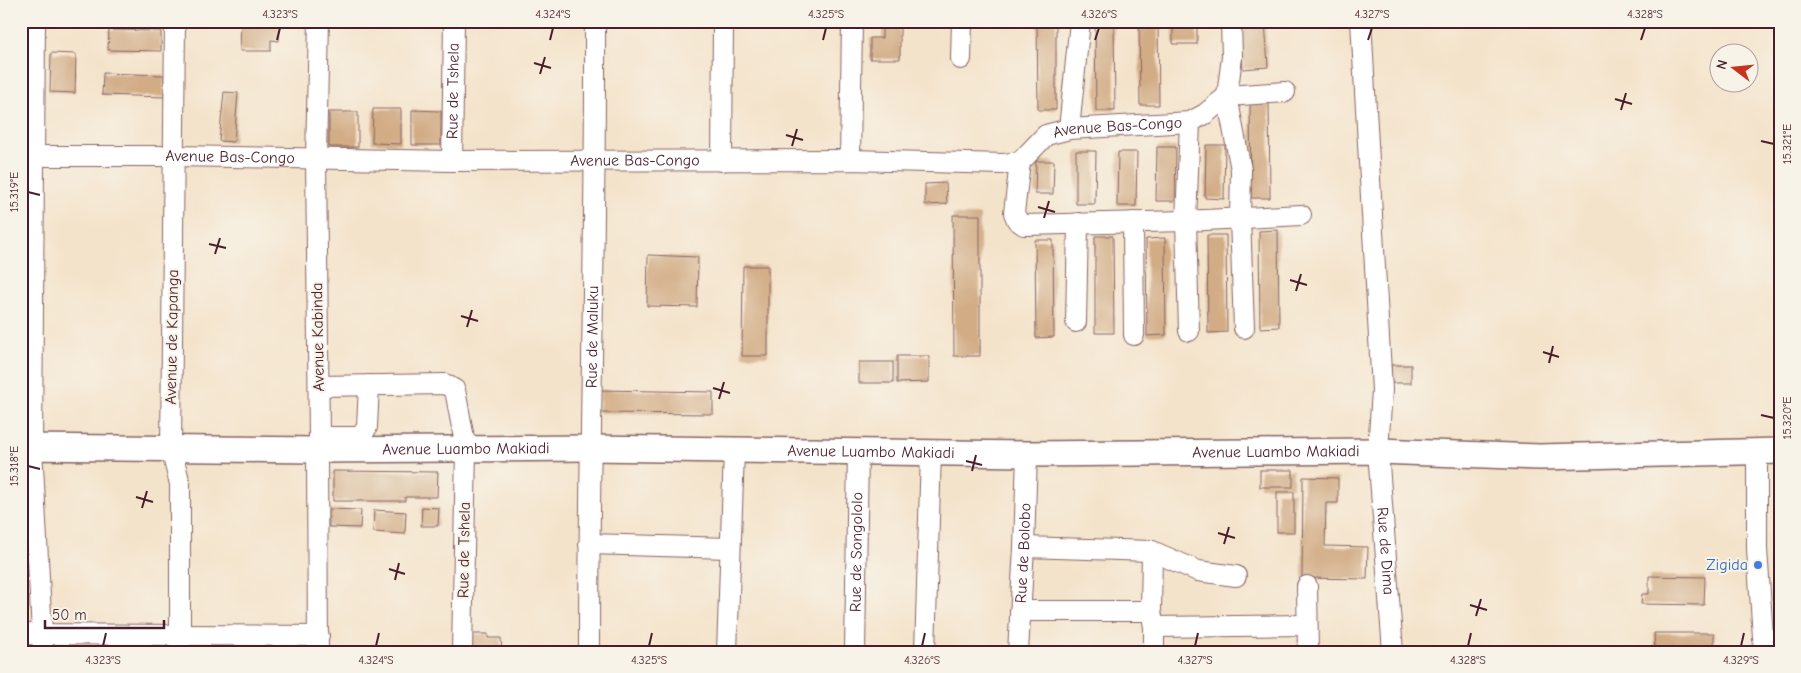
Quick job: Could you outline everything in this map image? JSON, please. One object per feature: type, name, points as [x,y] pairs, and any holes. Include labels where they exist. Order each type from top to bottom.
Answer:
[{"type":"main road","name":"Avenue Luambo Makiadi","points":[[27,447],[171,449],[318,444],[466,449],[590,448],[1027,454],[1378,451],[1540,457],[1768,451]]},
{"type":"street","points":[[35,21],[28,156],[27,447],[43,643]]},
{"type":"street","name":"Avenue de Kapanga","points":[[175,21],[171,449],[180,484],[180,643]]},
{"type":"street","name":"Avenue Kabinda","points":[[318,644],[319,386],[316,159],[319,21]]},
{"type":"street","name":"Rue de Tshela","points":[[452,161],[454,21]]},
{"type":"street","name":"Rue de Maluku","points":[[589,652],[595,21]]},
{"type":"street","points":[[722,161],[723,21]]},
{"type":"street","points":[[850,160],[852,21]]},
{"type":"street","points":[[961,59],[962,21]]},
{"type":"street","points":[[1069,129],[1080,21]]},
{"type":"street","points":[[1231,21],[1232,57],[1227,96],[1241,170],[1240,218],[1244,328]]},
{"type":"street","name":"Rue de Dima","points":[[1362,21],[1382,390],[1378,451],[1392,652]]},
{"type":"street","points":[[1227,96],[1285,92]]},
{"type":"street","name":"Avenue Bas-Congo","points":[[28,156],[174,156],[452,161],[850,160],[1004,164],[1020,162],[1046,134],[1069,129],[1190,122],[1205,114],[1227,96]]},
{"type":"street","points":[[1189,331],[1186,221],[1190,122]]},
{"type":"street","points":[[1020,162],[1014,213],[1016,220],[1024,225],[1186,221],[1301,215]]},
{"type":"street","points":[[1133,222],[1134,335]]},
{"type":"street","points":[[1076,322],[1078,223]]},
{"type":"street","points":[[318,444],[361,436],[367,427],[369,384]]},
{"type":"street","name":"Rue de Tshela","points":[[319,386],[446,384],[455,390],[466,449],[462,652]]},
{"type":"street","points":[[726,652],[734,451]]},
{"type":"street","name":"Rue de Songololo","points":[[855,652],[858,451]]},
{"type":"street","points":[[1764,652],[1757,549],[1768,451]]},
{"type":"street","points":[[925,652],[932,452]]},
{"type":"street","name":"Rue de Bolobo","points":[[1018,652],[1027,454]]},
{"type":"street","points":[[589,544],[730,548]]},
{"type":"street","points":[[1024,547],[1152,551],[1198,571],[1236,576]]},
{"type":"street","points":[[1152,551],[1154,652]]},
{"type":"street","points":[[1307,586],[1308,652]]},
{"type":"street","points":[[1020,611],[1153,619],[1308,625]]},
{"type":"street","points":[[21,634],[43,643],[318,644]]},
{"type":"building","points":[[241,21],[280,21],[279,41],[271,40],[271,51],[240,51]]},
{"type":"building","points":[[1037,21],[1056,21],[1056,110],[1038,110]]},
{"type":"building","points":[[1095,21],[1114,21],[1115,111],[1096,111]]},
{"type":"building","points":[[1139,21],[1158,21],[1159,105],[1140,105]]},
{"type":"building","points":[[1173,21],[1197,21],[1197,44],[1173,44]]},
{"type":"building","points":[[1239,21],[1265,21],[1268,67],[1243,69]]},
{"type":"building","points":[[882,25],[900,25],[900,59],[870,59],[870,38],[882,38]]},
{"type":"building","points":[[109,30],[161,31],[161,51],[108,50]]},
{"type":"building","points":[[51,53],[76,54],[75,93],[50,92]]},
{"type":"building","points":[[103,73],[164,75],[164,97],[102,95]]},
{"type":"building","points":[[224,92],[238,93],[234,142],[219,141]]},
{"type":"building","points":[[1250,101],[1269,101],[1270,198],[1251,198]]},
{"type":"building","points":[[373,109],[401,109],[401,144],[372,143]]},
{"type":"building","points":[[412,110],[441,111],[441,145],[412,145]]},
{"type":"building","points":[[329,112],[358,112],[358,147],[329,147]]},
{"type":"building","points":[[1206,145],[1225,145],[1224,199],[1205,198]]},
{"type":"building","points":[[1157,147],[1176,147],[1175,201],[1156,201]]},
{"type":"building","points":[[1076,151],[1096,151],[1095,204],[1076,204]]},
{"type":"building","points":[[1118,152],[1137,152],[1136,206],[1117,206]]},
{"type":"building","points":[[1036,161],[1054,161],[1053,194],[1035,194]]},
{"type":"building","points":[[946,183],[947,204],[925,205],[925,184]]},
{"type":"building","points":[[953,215],[980,215],[980,356],[954,356]]},
{"type":"building","points":[[1278,230],[1279,327],[1260,328],[1259,231]]},
{"type":"building","points":[[1207,235],[1226,235],[1227,332],[1208,333]]},
{"type":"building","points":[[1095,236],[1113,236],[1114,333],[1095,333]]},
{"type":"building","points":[[1165,238],[1166,335],[1147,336],[1146,239]]},
{"type":"building","points":[[1035,240],[1053,240],[1054,337],[1036,338]]},
{"type":"building","points":[[648,255],[698,257],[697,307],[647,306]]},
{"type":"building","points":[[743,266],[768,266],[768,356],[742,356]]},
{"type":"building","points":[[897,356],[929,356],[929,382],[897,383]]},
{"type":"building","points":[[859,362],[893,362],[893,383],[859,383]]},
{"type":"building","points":[[1391,365],[1411,365],[1411,383],[1391,383]]},
{"type":"building","points":[[600,390],[713,392],[713,414],[599,413]]},
{"type":"building","points":[[1260,470],[1293,470],[1293,487],[1260,487]]},
{"type":"building","points":[[333,471],[438,472],[437,497],[405,497],[405,501],[333,501]]},
{"type":"building","points":[[1303,477],[1338,478],[1338,503],[1326,503],[1325,546],[1368,547],[1367,579],[1302,578]]},
{"type":"building","points":[[1277,492],[1294,492],[1294,532],[1277,532]]},
{"type":"building","points":[[422,507],[439,508],[438,526],[421,526]]},
{"type":"building","points":[[329,509],[361,510],[360,528],[329,527]]},
{"type":"building","points":[[374,510],[406,512],[405,534],[373,532]]},
{"type":"building","points":[[1649,576],[1705,577],[1704,605],[1641,604],[1642,594],[1649,594]]},
{"type":"building","points":[[1654,633],[1714,633],[1714,652],[1655,652]]},
{"type":"building","points":[[464,634],[488,634],[488,638],[501,638],[502,652],[464,652]]},
{"type":"place","name":"Zigida","points":[[1758,565]]}]
